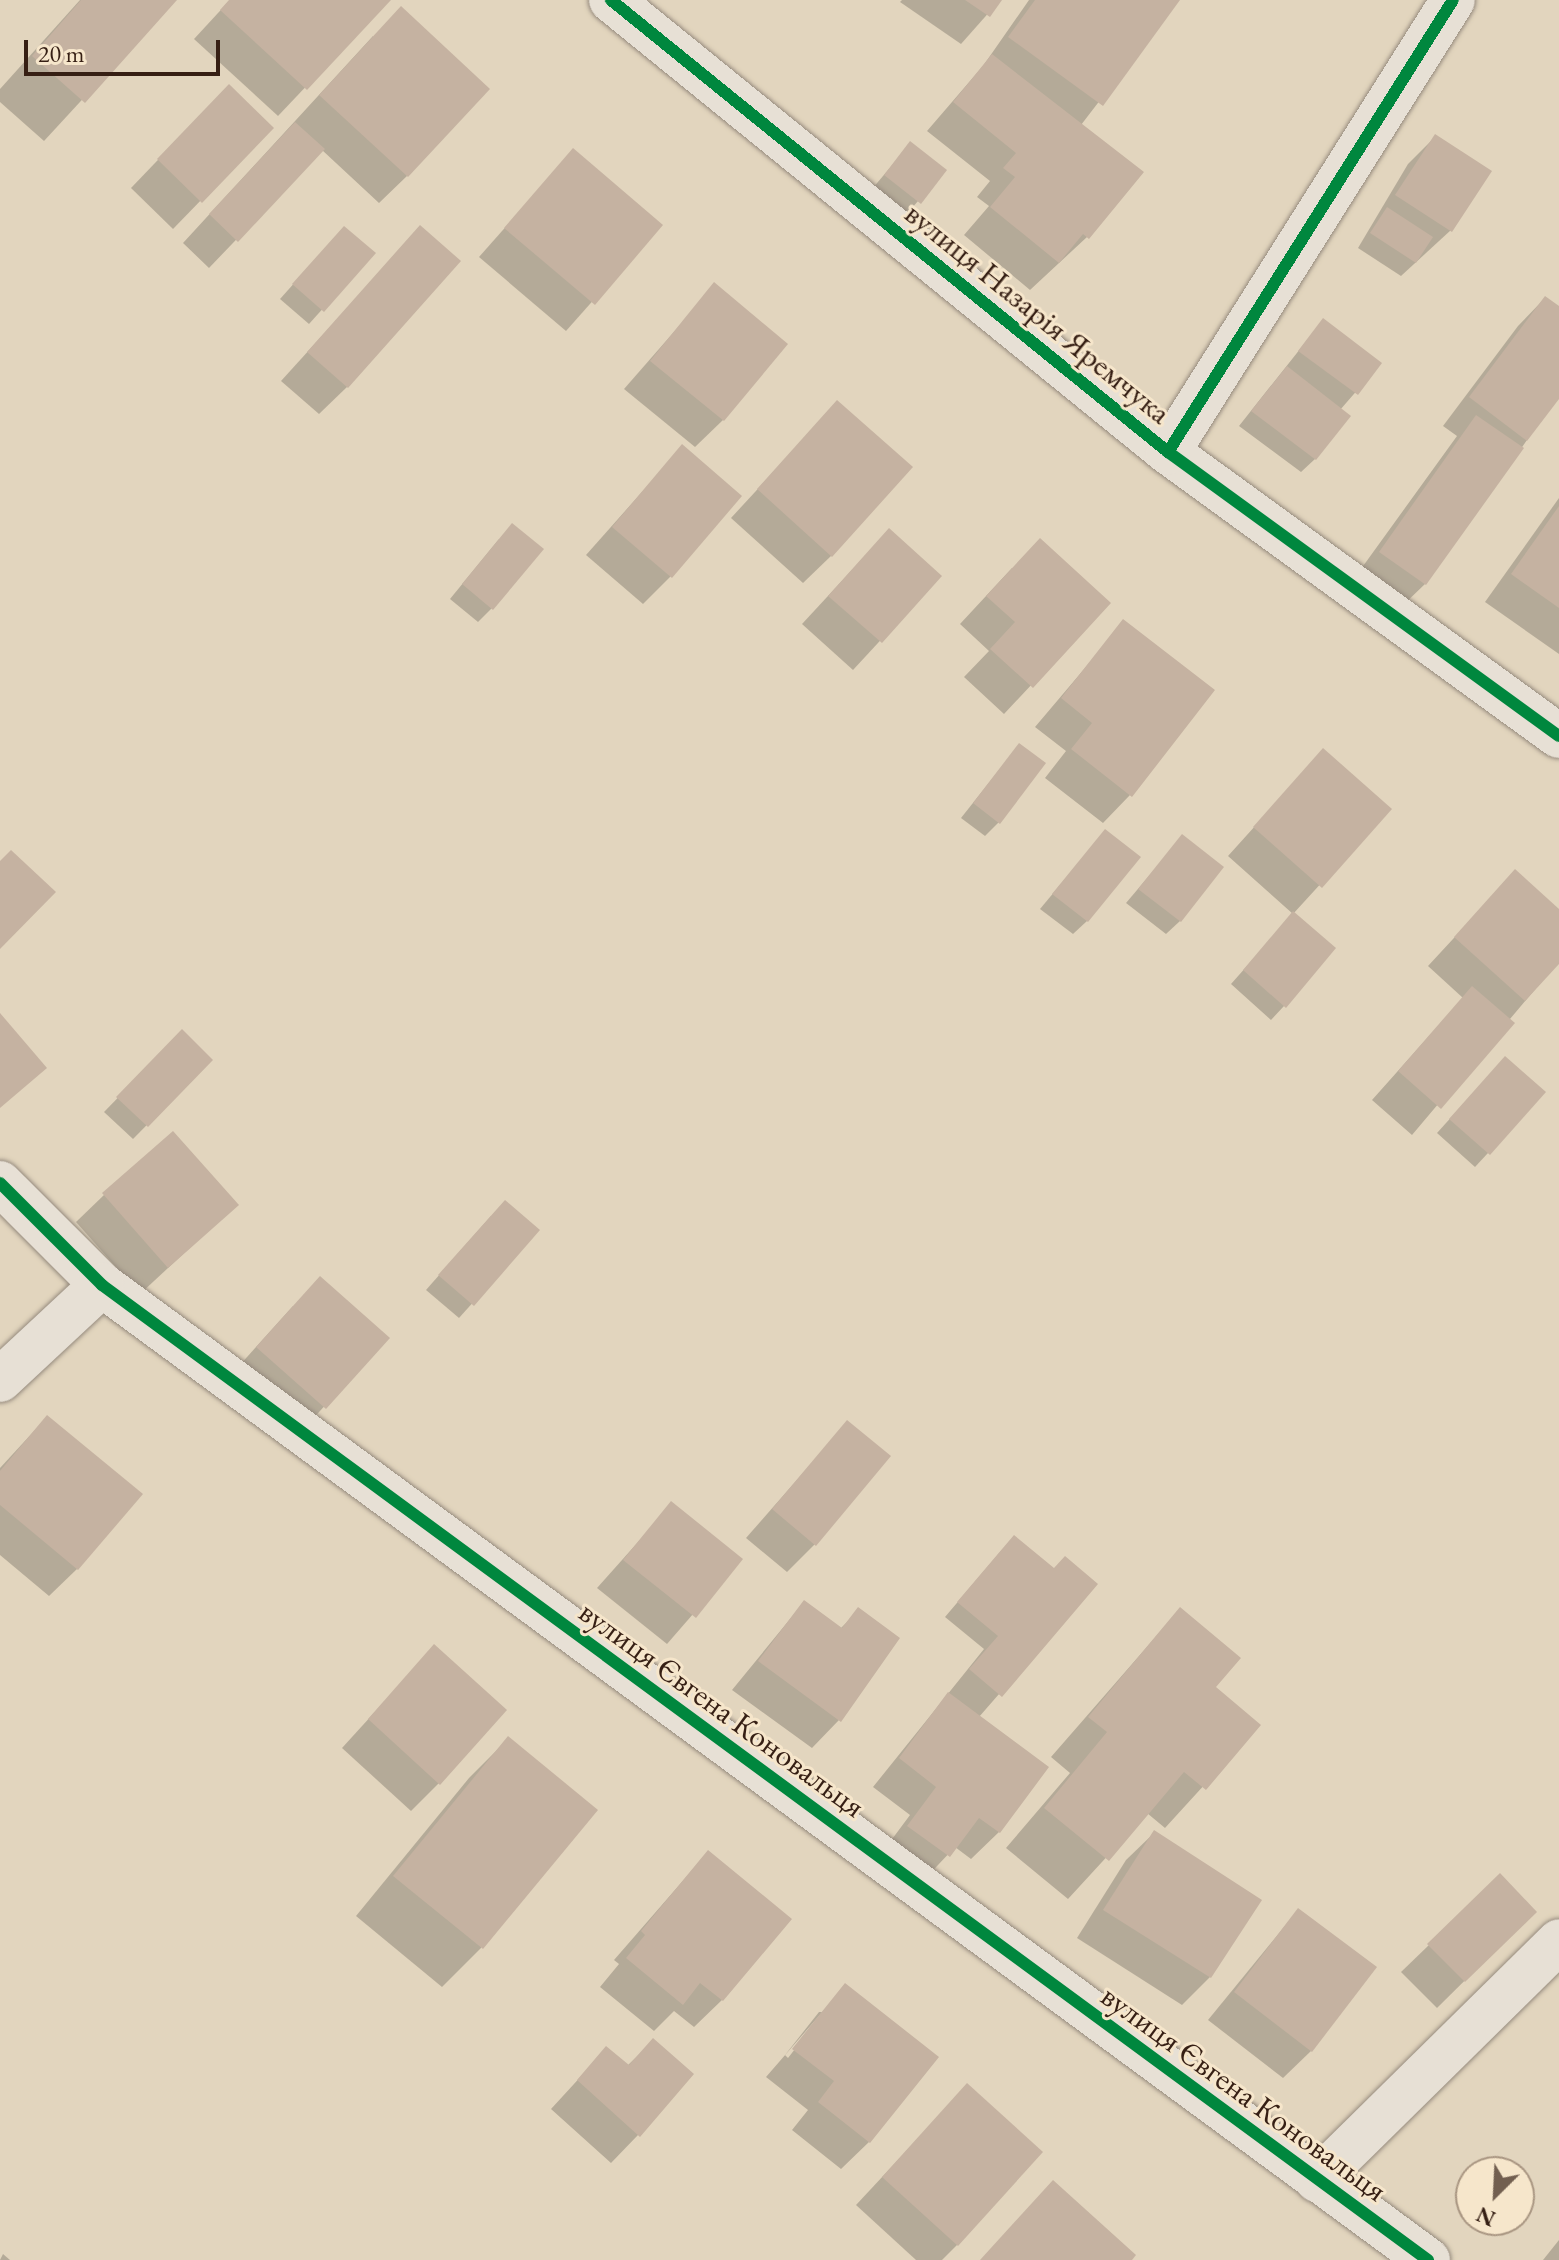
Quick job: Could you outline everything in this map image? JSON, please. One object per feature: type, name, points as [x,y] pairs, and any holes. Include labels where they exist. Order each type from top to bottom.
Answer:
[{"type":"street","name":"вулиця Назарія Яремчука","points":[[611,0],[1168,452],[1559,736]]},
{"type":"street","points":[[1168,452],[1453,0]]},
{"type":"street","name":"вулиця Євгена Коновальця","points":[[0,1183],[102,1285],[1428,2260]]},
{"type":"street","points":[[0,1380],[102,1285]]},
{"type":"street","points":[[1317,2180],[1559,1941]]},
{"type":"building","points":[[81,0],[177,0],[85,103],[32,56]]},
{"type":"building","points":[[229,0],[391,0],[307,90],[220,10]]},
{"type":"building","points":[[965,0],[1002,0],[990,17]]},
{"type":"building","points":[[1035,0],[1180,0],[1103,106],[1008,37]]},
{"type":"building","points":[[401,6],[490,89],[408,177],[319,95]]},
{"type":"building","points":[[992,54],[1144,172],[1089,239],[1083,234],[1059,263],[990,207],[1015,177],[1003,168],[1016,153],[953,102]]},
{"type":"building","points":[[229,84],[274,128],[202,203],[157,159]]},
{"type":"building","points":[[295,122],[325,149],[238,242],[209,214]]},
{"type":"building","points":[[1435,134],[1492,171],[1452,232],[1395,195]]},
{"type":"building","points":[[910,141],[947,170],[921,204],[884,175]]},
{"type":"building","points":[[573,148],[663,225],[595,305],[504,228]]},
{"type":"building","points":[[1387,207],[1433,237],[1416,263],[1370,233]]},
{"type":"building","points":[[420,225],[461,261],[348,388],[307,352]]},
{"type":"building","points":[[344,226],[376,253],[324,312],[292,284]]},
{"type":"building","points":[[714,282],[788,344],[724,421],[650,361]]},
{"type":"building","points":[[1545,296],[1559,306],[1559,399],[1527,441],[1469,397]]},
{"type":"building","points":[[1323,318],[1382,363],[1358,395],[1298,351]]},
{"type":"building","points":[[1287,366],[1351,416],[1316,460],[1251,411]]},
{"type":"building","points":[[837,400],[913,467],[832,557],[757,489]]},
{"type":"building","points":[[1476,415],[1524,448],[1426,585],[1379,552]]},
{"type":"building","points":[[682,444],[742,496],[672,578],[612,527]]},
{"type":"building","points":[[1559,506],[1559,608],[1511,574]]},
{"type":"building","points":[[512,523],[544,549],[493,610],[462,584]]},
{"type":"building","points":[[889,528],[942,576],[882,643],[828,596]]},
{"type":"building","points":[[1040,538],[1111,603],[1033,688],[990,649],[1015,622],[986,596]]},
{"type":"building","points":[[1123,619],[1215,690],[1132,797],[1071,749],[1092,723],[1061,698]]},
{"type":"building","points":[[1019,743],[1046,763],[1000,824],[973,803]]},
{"type":"building","points":[[1323,748],[1392,809],[1322,888],[1253,827]]},
{"type":"building","points":[[1105,829],[1141,857],[1088,922],[1052,894]]},
{"type":"building","points":[[1182,834],[1224,867],[1181,922],[1138,889]]},
{"type":"building","points":[[11,850],[56,892],[0,949],[0,861]]},
{"type":"building","points":[[1515,869],[1559,909],[1559,964],[1525,1001],[1454,937]]},
{"type":"building","points":[[1293,911],[1336,948],[1286,1008],[1243,970]]},
{"type":"building","points":[[1472,986],[1515,1023],[1441,1109],[1398,1071]]},
{"type":"building","points":[[0,1013],[47,1068],[0,1108]]},
{"type":"building","points":[[182,1029],[213,1060],[148,1127],[116,1097]]},
{"type":"building","points":[[1505,1056],[1546,1092],[1490,1155],[1449,1119]]},
{"type":"building","points":[[173,1131],[239,1205],[168,1268],[102,1193]]},
{"type":"building","points":[[505,1200],[540,1230],[474,1306],[438,1275]]},
{"type":"building","points":[[320,1276],[390,1338],[326,1409],[256,1347]]},
{"type":"building","points":[[47,1415],[143,1494],[78,1570],[0,1505],[0,1471]]},
{"type":"building","points":[[847,1420],[891,1456],[816,1546],[772,1509]]},
{"type":"building","points":[[671,1501],[743,1559],[696,1618],[623,1560]]},
{"type":"building","points":[[1014,1535],[1054,1568],[1065,1556],[1098,1584],[1002,1697],[969,1669],[998,1636],[957,1602]]},
{"type":"building","points":[[804,1600],[842,1628],[858,1607],[900,1638],[841,1722],[758,1661]]},
{"type":"building","points":[[1180,1607],[1241,1658],[1216,1687],[1261,1725],[1206,1790],[1184,1772],[1109,1861],[1044,1808],[1107,1732],[1088,1717]]},
{"type":"building","points":[[434,1644],[507,1710],[440,1785],[368,1719]]},
{"type":"building","points":[[948,1692],[1049,1767],[1000,1833],[979,1818],[950,1857],[907,1826],[936,1787],[899,1758]]},
{"type":"building","points":[[508,1736],[598,1810],[483,1949],[393,1876]]},
{"type":"building","points":[[1154,1830],[1262,1900],[1211,1978],[1103,1910]]},
{"type":"building","points":[[708,1850],[792,1919],[723,2001],[700,1983],[683,2005],[626,1958],[645,1935],[641,1931]]},
{"type":"building","points":[[1500,1873],[1537,1912],[1465,1982],[1427,1944]]},
{"type":"building","points":[[1298,1908],[1377,1967],[1312,2052],[1234,1992]]},
{"type":"building","points":[[845,1983],[939,2057],[870,2143],[818,2102],[834,2081],[792,2049]]},
{"type":"building","points":[[653,2038],[694,2074],[640,2137],[577,2080],[606,2046],[629,2065]]},
{"type":"building","points":[[967,2083],[1043,2152],[958,2246],[882,2177]]},
{"type":"building","points":[[1053,2180],[1136,2255],[1132,2260],[980,2260]]},
{"type":"cycle path","points":[[611,0],[1168,452],[1559,736]]},
{"type":"cycle path","points":[[1168,452],[1453,0]]},
{"type":"cycle path","points":[[0,1183],[102,1285],[1428,2260]]}]
